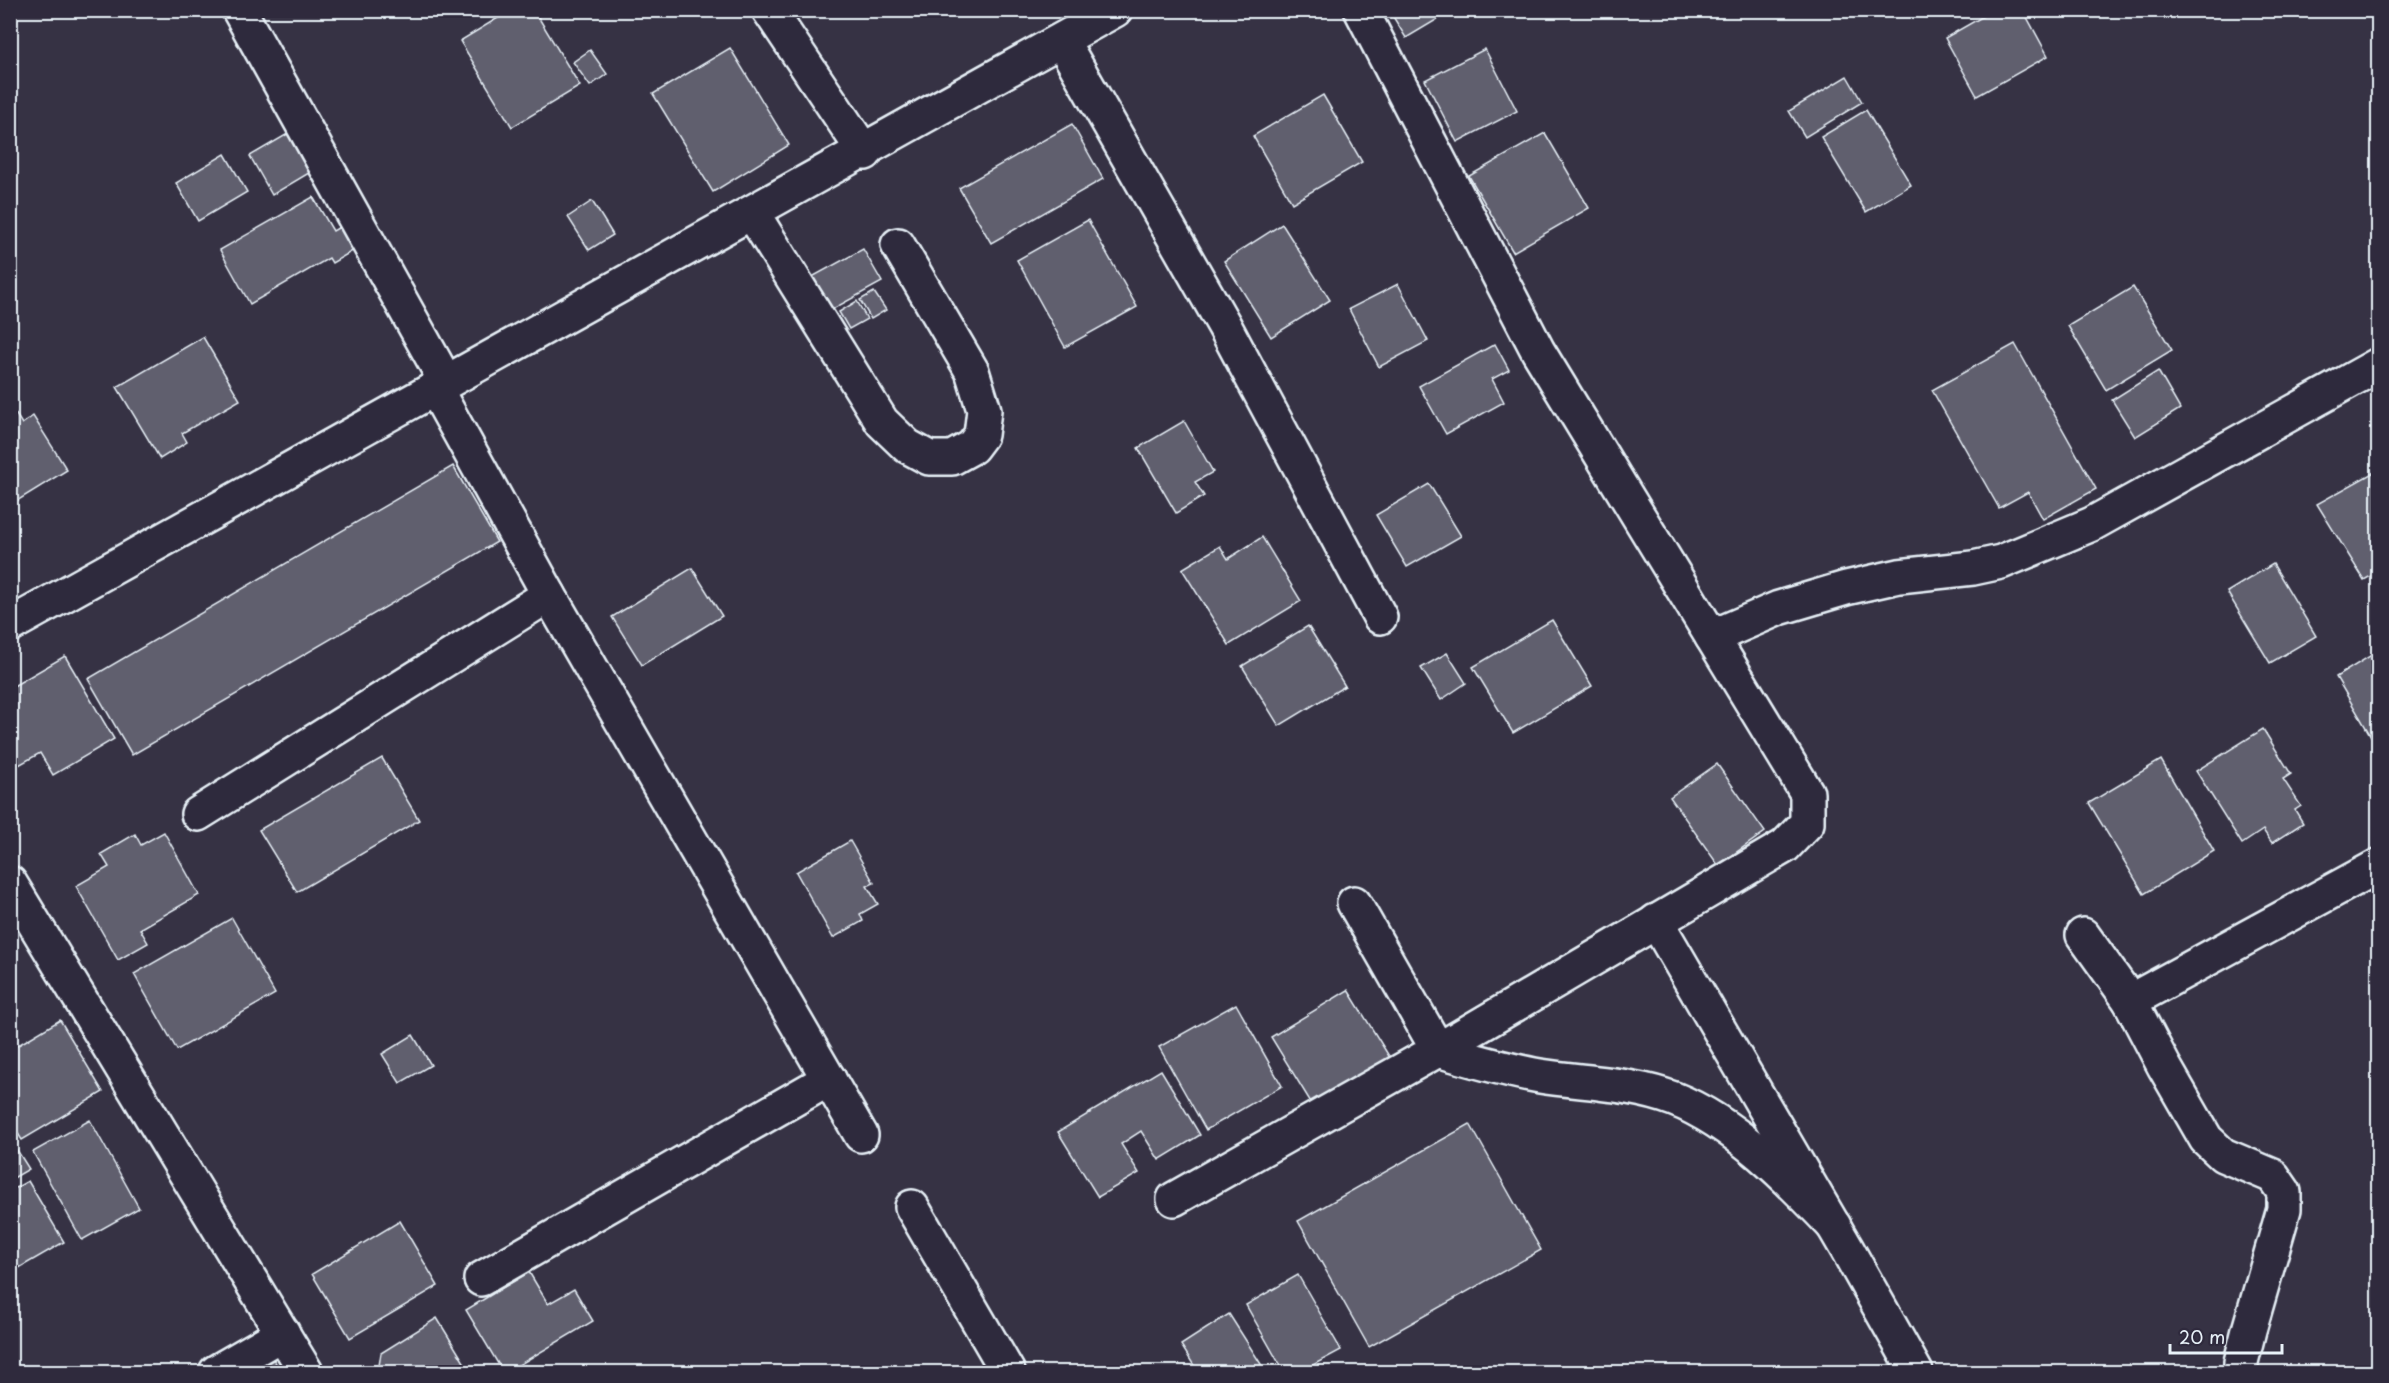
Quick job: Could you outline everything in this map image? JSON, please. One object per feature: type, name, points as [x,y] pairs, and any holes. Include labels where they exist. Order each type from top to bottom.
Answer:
[{"type":"street","points":[[239,10],[440,385],[549,596],[861,1135]]},
{"type":"street","points":[[769,10],[865,153]]},
{"type":"street","points":[[1174,1199],[1438,1050],[1785,846],[1807,823],[1807,793],[1538,351],[1361,10]]},
{"type":"street","points":[[10,625],[440,385],[865,153],[1062,41],[1101,14]]},
{"type":"street","points":[[1062,41],[1224,325],[1380,617]]},
{"type":"street","points":[[753,214],[882,422],[907,446],[929,458],[951,458],[972,447],[981,435],[984,410],[972,371],[898,245]]},
{"type":"street","points":[[1712,637],[1779,608],[1845,588],[1899,576],[2001,562],[2048,544],[2092,524],[2379,365]]},
{"type":"street","points":[[198,814],[549,596]]},
{"type":"street","points":[[2130,1001],[2379,867]]},
{"type":"street","points":[[10,883],[306,1372]]},
{"type":"street","points":[[1354,903],[1438,1050],[1489,1066],[1540,1076],[1645,1090],[1676,1100],[1711,1119],[1781,1170],[1834,1226]]},
{"type":"street","points":[[1656,921],[1834,1226],[1916,1372]]},
{"type":"street","points":[[2083,935],[2130,1001],[2206,1139],[2223,1155],[2273,1176],[2284,1192],[2284,1209],[2249,1330],[2241,1362],[2241,1372]]},
{"type":"street","points":[[481,1279],[829,1079]]},
{"type":"street","points":[[912,1207],[1008,1372]]},
{"type":"street","points":[[216,1372],[283,1333]]},
{"type":"building","points":[[511,10],[534,10],[580,86],[512,127],[460,41]]},
{"type":"building","points":[[1389,10],[1453,10],[1406,38]]},
{"type":"building","points":[[1994,10],[2023,10],[2048,56],[1977,96],[1945,38]]},
{"type":"building","points":[[730,48],[789,145],[713,192],[653,94]]},
{"type":"building","points":[[1485,49],[1517,111],[1457,142],[1425,80]]},
{"type":"building","points":[[590,50],[607,74],[590,86],[573,62]]},
{"type":"building","points":[[1847,76],[1862,102],[1805,137],[1789,111]]},
{"type":"building","points":[[1323,95],[1362,162],[1292,203],[1253,136]]},
{"type":"building","points":[[1866,110],[1911,185],[1866,212],[1821,137]]},
{"type":"building","points":[[1072,124],[1103,179],[991,243],[959,188]]},
{"type":"building","points":[[291,132],[314,170],[272,195],[250,156]]},
{"type":"building","points":[[1545,133],[1589,208],[1513,252],[1469,176]]},
{"type":"building","points":[[225,154],[247,192],[198,221],[176,183]]},
{"type":"building","points":[[313,197],[333,231],[343,225],[356,249],[332,263],[329,258],[250,304],[220,250]]},
{"type":"building","points":[[592,201],[613,235],[589,250],[568,217]]},
{"type":"building","points":[[1088,220],[1137,307],[1065,347],[1017,260]]},
{"type":"building","points":[[1282,224],[1330,300],[1271,337],[1224,261]]},
{"type":"building","points":[[863,249],[882,282],[831,310],[812,277]]},
{"type":"building","points":[[1398,284],[1428,341],[1379,367],[1349,309]]},
{"type":"building","points":[[2133,287],[2172,350],[2106,390],[2068,326]]},
{"type":"building","points":[[874,292],[886,310],[871,319],[860,300]]},
{"type":"building","points":[[857,301],[867,319],[849,329],[839,312]]},
{"type":"building","points":[[203,337],[240,400],[182,433],[187,442],[160,459],[117,387]]},
{"type":"building","points":[[1495,344],[1509,370],[1492,379],[1504,402],[1446,434],[1419,386]]},
{"type":"building","points":[[2015,344],[2096,489],[2043,519],[2028,492],[1999,508],[1932,390]]},
{"type":"building","points":[[2158,371],[2180,409],[2135,437],[2112,400]]},
{"type":"building","points":[[10,405],[22,424],[33,416],[67,470],[12,504]]},
{"type":"building","points":[[1184,421],[1213,472],[1195,482],[1204,496],[1176,513],[1138,448]]},
{"type":"building","points":[[453,466],[497,542],[132,755],[88,679]]},
{"type":"building","points":[[2378,470],[2378,572],[2364,580],[2317,504]]},
{"type":"building","points":[[1429,484],[1461,536],[1407,567],[1376,515]]},
{"type":"building","points":[[1262,537],[1301,601],[1229,645],[1182,569],[1220,546],[1228,559]]},
{"type":"building","points":[[2273,564],[2316,636],[2270,663],[2227,592]]},
{"type":"building","points":[[692,568],[722,616],[642,665],[612,617]]},
{"type":"building","points":[[1552,620],[1592,686],[1513,733],[1473,667]]},
{"type":"building","points":[[1308,626],[1345,686],[1279,726],[1242,666]]},
{"type":"building","points":[[2378,651],[2378,748],[2336,677]]},
{"type":"building","points":[[1447,653],[1466,683],[1441,700],[1421,668]]},
{"type":"building","points":[[65,656],[114,739],[53,775],[40,753],[10,770],[10,688]]},
{"type":"building","points":[[2263,729],[2291,774],[2283,779],[2301,806],[2295,810],[2303,823],[2272,843],[2263,830],[2242,844],[2196,771]]},
{"type":"building","points":[[382,758],[419,820],[297,892],[259,830]]},
{"type":"building","points":[[2161,760],[2214,851],[2144,894],[2089,803]]},
{"type":"building","points":[[1717,764],[1765,832],[1718,865],[1670,797]]},
{"type":"building","points":[[164,832],[199,895],[140,929],[148,943],[118,960],[76,886],[109,867],[101,854],[135,834],[141,845]]},
{"type":"building","points":[[850,841],[874,883],[867,886],[878,904],[860,914],[863,921],[833,938],[796,872]]},
{"type":"building","points":[[232,918],[275,994],[177,1050],[134,974]]},
{"type":"building","points":[[1348,990],[1392,1061],[1315,1109],[1271,1037]]},
{"type":"building","points":[[1236,1004],[1282,1086],[1206,1130],[1159,1047]]},
{"type":"building","points":[[60,1020],[103,1092],[22,1140],[10,1121],[10,1050]]},
{"type":"building","points":[[413,1035],[431,1065],[400,1083],[382,1054]]},
{"type":"building","points":[[1161,1070],[1200,1135],[1159,1160],[1141,1131],[1121,1144],[1139,1173],[1098,1197],[1058,1132]]},
{"type":"building","points":[[90,1120],[139,1208],[82,1240],[33,1152]]},
{"type":"building","points":[[1470,1124],[1541,1250],[1369,1347],[1298,1221]]},
{"type":"building","points":[[10,1139],[29,1169],[10,1180]]},
{"type":"building","points":[[28,1181],[64,1242],[19,1268],[10,1255],[10,1191]]},
{"type":"building","points":[[400,1221],[438,1286],[350,1338],[312,1274]]},
{"type":"building","points":[[529,1272],[548,1304],[574,1289],[593,1321],[507,1372],[503,1372],[466,1310]]},
{"type":"building","points":[[1298,1275],[1341,1350],[1300,1372],[1284,1372],[1246,1305]]},
{"type":"building","points":[[1229,1314],[1266,1372],[1198,1372],[1181,1345]]},
{"type":"building","points":[[437,1318],[470,1372],[378,1372],[381,1353]]},
{"type":"building","points":[[271,1356],[282,1372],[244,1372]]},
{"type":"building","points":[[1318,1366],[1322,1372],[1308,1372]]}]
